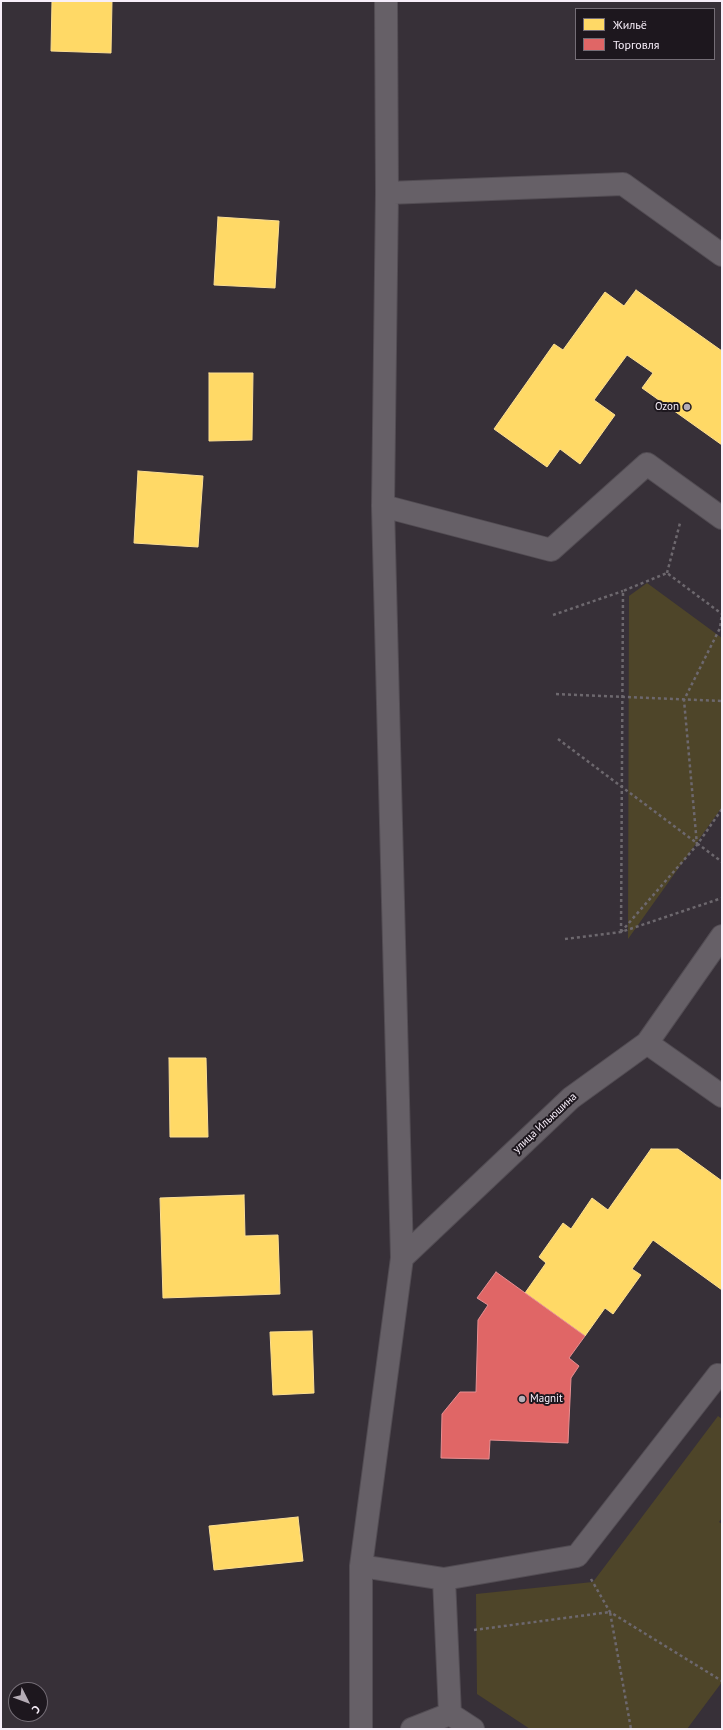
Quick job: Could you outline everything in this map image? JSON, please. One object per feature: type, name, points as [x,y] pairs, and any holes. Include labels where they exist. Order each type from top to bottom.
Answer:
[{"type":"street","points":[[361,1729],[361,1566],[402,1258],[383,506],[387,193],[386,1]]},
{"type":"street","points":[[387,193],[623,184],[722,255]]},
{"type":"street","points":[[383,506],[551,550],[646,464],[722,518]]},
{"type":"street","name":"улица Ильюшина","points":[[402,1258],[571,1098],[647,1043],[722,936]]},
{"type":"street","points":[[647,1043],[722,1096]]},
{"type":"street","points":[[361,1566],[444,1579],[577,1556],[718,1375],[722,1378]]},
{"type":"street","points":[[444,1579],[450,1714]]},
{"type":"street","points":[[412,1729],[450,1714]]},
{"type":"street","points":[[450,1714],[473,1729]]},
{"type":"path","points":[[667,573],[688,494]]},
{"type":"path","points":[[553,615],[624,591],[667,573]]},
{"type":"path","points":[[667,573],[722,614],[720,628],[684,700],[697,844]]},
{"type":"path","points":[[621,932],[624,591]]},
{"type":"path","points":[[556,694],[722,701]]},
{"type":"path","points":[[558,739],[722,862]]},
{"type":"path","points":[[621,932],[697,844],[722,809]]},
{"type":"path","points":[[565,939],[621,932],[722,898]]},
{"type":"path","points":[[577,1556],[610,1612],[631,1729]]},
{"type":"path","points":[[447,1633],[610,1612],[722,1681]]},
{"type":"shaded area","points":[[647,583],[722,638],[722,807],[628,939],[629,596]]},
{"type":"shaded area","points":[[718,1416],[722,1419],[722,1518],[719,1522],[722,1524],[722,1682],[687,1729],[530,1729],[477,1694],[476,1594],[593,1582]]},
{"type":"building: Жильё","points":[[52,1],[112,1],[111,53],[51,51]]},
{"type":"building: Жильё","points":[[218,217],[279,221],[275,288],[214,285]]},
{"type":"building: Жильё","points":[[636,290],[722,351],[722,445],[642,388],[653,373],[627,355],[594,400],[615,415],[580,464],[560,449],[547,467],[494,429],[554,344],[563,350],[605,292],[624,306]]},
{"type":"building: Жильё","points":[[209,373],[253,373],[252,440],[209,441]]},
{"type":"building: Жильё","points":[[138,471],[203,476],[198,547],[134,543]]},
{"type":"building: Жильё","points":[[169,1058],[206,1058],[208,1137],[170,1137]]},
{"type":"building: Жильё","points":[[651,1149],[678,1149],[722,1181],[722,1290],[653,1240],[632,1269],[641,1275],[613,1314],[605,1308],[585,1336],[525,1293],[546,1263],[539,1257],[563,1223],[571,1229],[592,1198],[608,1210]]},
{"type":"building: Жильё","points":[[244,1195],[245,1236],[278,1235],[280,1294],[163,1298],[160,1198]]},
{"type":"building: Жильё","points":[[312,1331],[314,1393],[273,1395],[270,1332]]},
{"type":"building: Жильё","points":[[298,1517],[303,1561],[214,1570],[209,1526]]},
{"type":"building: Торговля","points":[[496,1272],[585,1336],[569,1358],[579,1366],[571,1378],[568,1443],[490,1440],[489,1459],[441,1458],[442,1414],[460,1392],[476,1392],[478,1320],[488,1305],[477,1298]]},
{"type":"place","name":"Ozon","points":[[687,407]]},
{"type":"place","name":"Magnit","points":[[522,1399]]}]
